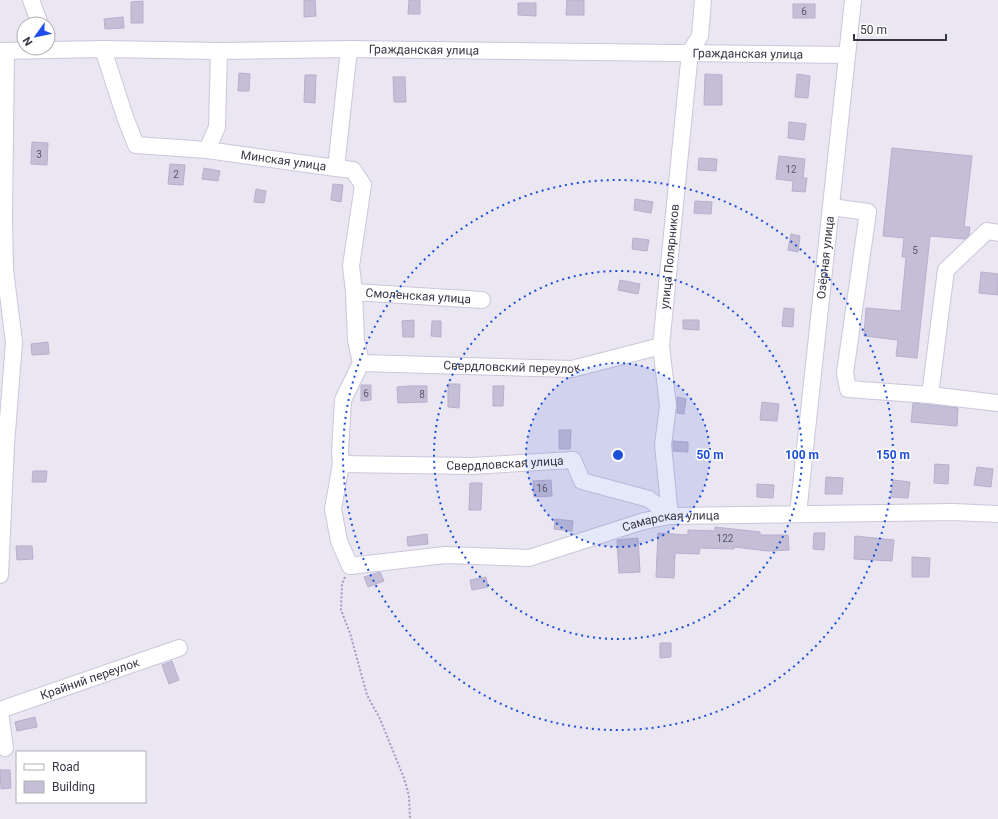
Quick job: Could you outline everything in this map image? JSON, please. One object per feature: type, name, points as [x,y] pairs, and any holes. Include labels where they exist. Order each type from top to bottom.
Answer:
[{"type":"street","points":[[30,0],[37,16]]},
{"type":"street","name":"улица Полярников","points":[[670,516],[663,445],[668,406],[661,346],[690,52],[700,36],[703,0]]},
{"type":"street","name":"Озёрная улица","points":[[798,514],[853,0]]},
{"type":"street","name":"Гражданская улица","points":[[56,48],[219,51],[349,49],[847,55]]},
{"type":"street","name":"Минская улица","points":[[104,49],[125,117],[136,145],[207,150],[336,168],[349,49]]},
{"type":"street","name":"Гражданская улица","points":[[3,51],[16,50]]},
{"type":"street","points":[[0,575],[6,445],[14,342],[6,270],[4,216],[3,51]]},
{"type":"street","points":[[207,150],[217,127],[219,51]]},
{"type":"street","points":[[336,168],[353,170],[362,184],[351,266],[354,292]]},
{"type":"street","points":[[831,207],[868,212],[846,373],[848,389],[930,395],[998,403]]},
{"type":"street","points":[[930,395],[946,270],[987,231],[998,232]]},
{"type":"street","name":"Смоленская улица","points":[[361,363],[356,340],[354,292],[482,300]]},
{"type":"street","name":"Свердловский переулок","points":[[361,363],[572,369],[661,346]]},
{"type":"street","points":[[350,566],[339,541],[333,509],[341,464],[340,451],[343,400],[361,363]]},
{"type":"street","name":"Свердловская улица","points":[[341,464],[471,466],[572,460],[582,481],[649,499],[670,516]]},
{"type":"street","name":"Самарская улица","points":[[350,566],[445,555],[529,558],[644,521],[670,516],[953,512],[998,514]]},
{"type":"street","name":"Крайний переулок","points":[[0,711],[180,648]]},
{"type":"street","points":[[0,711],[5,748]]},
{"type":"path","points":[[350,566],[342,584],[341,610],[350,633],[367,695],[380,719],[404,778],[409,796],[410,819]]},
{"type":"building","points":[[304,0],[315,0],[316,16],[304,17]]},
{"type":"building","points":[[409,0],[420,0],[420,14],[408,14]]},
{"type":"building","points":[[567,0],[584,0],[584,15],[566,15]]},
{"type":"building","points":[[143,1],[143,23],[131,23],[131,2]]},
{"type":"building","points":[[518,3],[536,3],[536,16],[518,15]]},
{"type":"building","points":[[793,4],[815,4],[815,18],[793,18]]},
{"type":"building","points":[[123,17],[124,28],[105,29],[104,19]]},
{"type":"building","points":[[239,73],[250,74],[249,91],[238,91]]},
{"type":"building","points":[[705,74],[722,75],[722,105],[704,105]]},
{"type":"building","points":[[797,74],[810,76],[808,98],[795,97]]},
{"type":"building","points":[[305,75],[316,75],[315,103],[304,102]]},
{"type":"building","points":[[393,77],[405,77],[406,102],[394,102]]},
{"type":"building","points":[[789,122],[806,124],[804,140],[788,138]]},
{"type":"building","points":[[32,142],[48,143],[47,165],[31,164]]},
{"type":"building","points":[[892,148],[972,156],[964,227],[970,227],[969,235],[965,239],[930,236],[917,358],[896,356],[898,340],[864,336],[866,308],[901,311],[906,257],[902,257],[904,238],[883,236]]},
{"type":"building","points":[[779,156],[805,159],[803,178],[807,178],[805,192],[792,191],[793,181],[776,179]]},
{"type":"building","points":[[699,158],[717,159],[716,171],[698,170]]},
{"type":"building","points":[[170,164],[185,165],[183,185],[168,184]]},
{"type":"building","points":[[204,168],[220,171],[218,181],[202,179]]},
{"type":"building","points":[[333,184],[343,185],[341,202],[331,200]]},
{"type":"building","points":[[256,189],[266,191],[264,203],[254,202]]},
{"type":"building","points":[[635,199],[653,202],[651,213],[634,210]]},
{"type":"building","points":[[695,201],[712,202],[711,214],[694,213]]},
{"type":"building","points":[[791,234],[800,236],[798,252],[788,250]]},
{"type":"building","points":[[633,238],[649,240],[647,251],[632,249]]},
{"type":"building","points":[[981,272],[998,274],[998,295],[979,293]]},
{"type":"building","points":[[620,280],[640,284],[638,294],[618,290]]},
{"type":"building","points":[[784,308],[794,309],[793,327],[782,326]]},
{"type":"building","points":[[414,320],[414,337],[403,337],[402,321]]},
{"type":"building","points":[[683,320],[699,320],[699,330],[683,329]]},
{"type":"building","points":[[432,321],[441,321],[441,337],[431,336]]},
{"type":"building","points":[[48,342],[49,354],[32,355],[31,344]]},
{"type":"building","points":[[448,384],[460,384],[459,408],[448,407]]},
{"type":"building","points":[[361,385],[371,385],[371,400],[361,401]]},
{"type":"building","points":[[427,386],[427,402],[398,403],[397,387]]},
{"type":"building","points":[[493,386],[504,386],[503,406],[493,406]]},
{"type":"building","points":[[677,397],[686,399],[684,414],[677,413]]},
{"type":"building","points":[[762,402],[779,404],[777,421],[760,420]]},
{"type":"building","points":[[913,403],[958,408],[957,426],[911,422]]},
{"type":"building","points":[[559,430],[571,430],[570,449],[559,449]]},
{"type":"building","points":[[673,441],[688,442],[688,452],[673,451]]},
{"type":"building","points":[[935,464],[949,465],[948,484],[934,483]]},
{"type":"building","points":[[977,467],[993,469],[991,487],[974,485]]},
{"type":"building","points":[[33,471],[47,471],[46,482],[32,482]]},
{"type":"building","points":[[826,477],[843,478],[842,494],[825,494]]},
{"type":"building","points":[[551,480],[552,496],[534,497],[533,481]]},
{"type":"building","points":[[893,480],[910,482],[908,498],[891,497]]},
{"type":"building","points":[[470,483],[482,483],[481,510],[469,510]]},
{"type":"building","points":[[757,484],[774,485],[773,498],[757,497]]},
{"type":"building","points":[[555,519],[573,521],[572,531],[554,529]]},
{"type":"building","points":[[715,527],[760,532],[760,535],[788,535],[789,550],[768,551],[734,547],[734,549],[700,548],[699,554],[675,553],[674,578],[656,577],[658,533],[688,535],[688,530],[715,531]]},
{"type":"building","points":[[814,533],[825,533],[824,550],[813,549]]},
{"type":"building","points":[[427,534],[428,544],[408,546],[407,537]]},
{"type":"building","points":[[855,536],[894,540],[892,561],[854,559]]},
{"type":"building","points":[[638,538],[640,572],[619,573],[617,540]]},
{"type":"building","points":[[16,546],[32,546],[33,559],[17,560]]},
{"type":"building","points":[[912,557],[930,558],[929,577],[912,577]]},
{"type":"building","points":[[380,572],[384,581],[368,587],[364,577]]},
{"type":"building","points":[[486,577],[488,587],[472,590],[470,580]]},
{"type":"building","points":[[660,643],[671,643],[671,657],[660,658]]},
{"type":"building","points":[[172,661],[179,680],[169,684],[162,665]]},
{"type":"building","points":[[35,717],[37,727],[17,731],[15,722]]},
{"type":"building","points":[[0,770],[10,770],[11,788],[1,789]]}]
